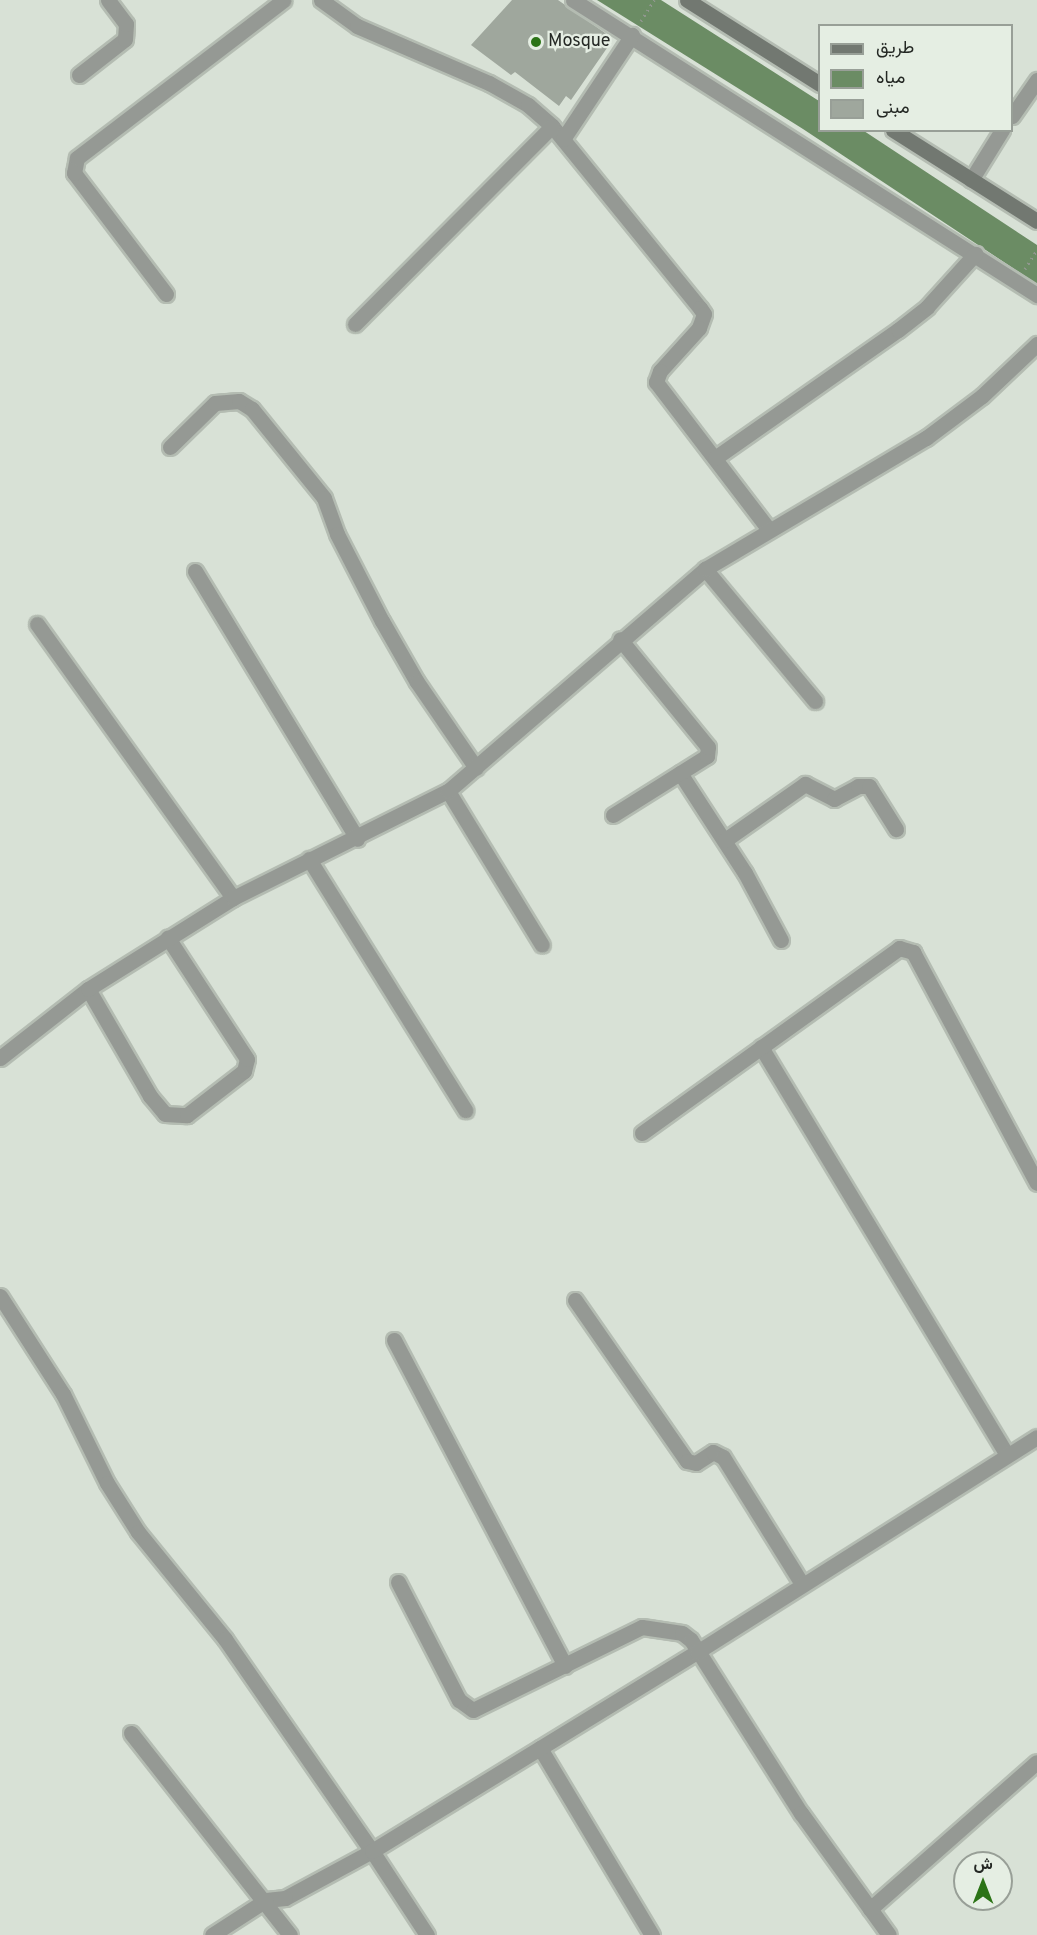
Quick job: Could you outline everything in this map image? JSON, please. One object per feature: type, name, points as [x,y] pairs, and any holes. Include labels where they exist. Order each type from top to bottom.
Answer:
[{"type":"main road","points":[[687,0],[818,83]]},
{"type":"main road","points":[[896,132],[1037,221]]},
{"type":"street","points":[[79,75],[125,39],[126,24],[108,0]]},
{"type":"street","points":[[166,294],[74,173],[77,158],[284,0]]},
{"type":"street","points":[[321,0],[357,26],[489,83],[528,105],[563,139],[704,315],[699,328],[660,371],[656,382],[769,530]]},
{"type":"street","points":[[573,0],[632,35],[1037,295]]},
{"type":"street","points":[[563,139],[632,35]]},
{"type":"street","points":[[1013,114],[1037,80]]},
{"type":"street","points":[[355,324],[552,126]]},
{"type":"street","points":[[971,180],[1001,132]]},
{"type":"street","points":[[715,458],[898,330],[927,307],[975,254]]},
{"type":"street","points":[[0,1058],[88,989],[233,898],[357,839],[448,791],[620,639],[705,569],[926,438],[982,396],[1037,344]]},
{"type":"street","points":[[170,447],[215,403],[239,401],[252,409],[324,498],[337,534],[382,621],[417,682],[476,768]]},
{"type":"street","points":[[705,569],[814,700]]},
{"type":"street","points":[[195,571],[357,839]]},
{"type":"street","points":[[37,624],[233,898]]},
{"type":"street","points":[[613,815],[706,756],[707,742],[620,639]]},
{"type":"street","points":[[680,773],[725,840],[781,940]]},
{"type":"street","points":[[725,840],[805,784],[815,786],[834,800],[858,786],[869,786],[896,829]]},
{"type":"street","points":[[448,791],[542,945]]},
{"type":"street","points":[[309,860],[465,1110]]},
{"type":"street","points":[[88,989],[150,1096],[165,1114],[187,1115],[244,1071],[247,1059],[168,938]]},
{"type":"street","points":[[642,1133],[899,948],[913,952],[1037,1183]]},
{"type":"street","points":[[760,1047],[1007,1455]]},
{"type":"street","points":[[0,1296],[63,1395],[107,1483],[138,1532],[225,1639],[372,1851],[427,1935]]},
{"type":"street","points":[[575,1300],[687,1461],[696,1462],[713,1452],[723,1457],[802,1584]]},
{"type":"street","points":[[394,1340],[566,1666]]},
{"type":"street","points":[[212,1935],[266,1900],[285,1898],[372,1851],[697,1652],[1037,1437]]},
{"type":"street","points":[[398,1582],[465,1708],[481,1709],[642,1627],[682,1633],[697,1652],[801,1813],[889,1935]]},
{"type":"street","points":[[130,1733],[266,1900],[291,1935]]},
{"type":"street","points":[[540,1748],[652,1935]]},
{"type":"street","points":[[870,1909],[1037,1762]]},
{"type":"path","points":[[632,35],[654,0]]},
{"type":"path","points":[[1018,282],[1037,250]]},
{"type":"water","points":[[597,0],[661,0],[818,100],[818,132],[866,132],[1037,245],[1037,284],[803,129]]},
{"type":"building","points":[[512,0],[558,0],[608,35],[607,48],[571,100],[566,96],[559,106],[515,72],[511,75],[471,45]]},
{"type":"place","name":"Mosque","points":[[536,42]]}]
